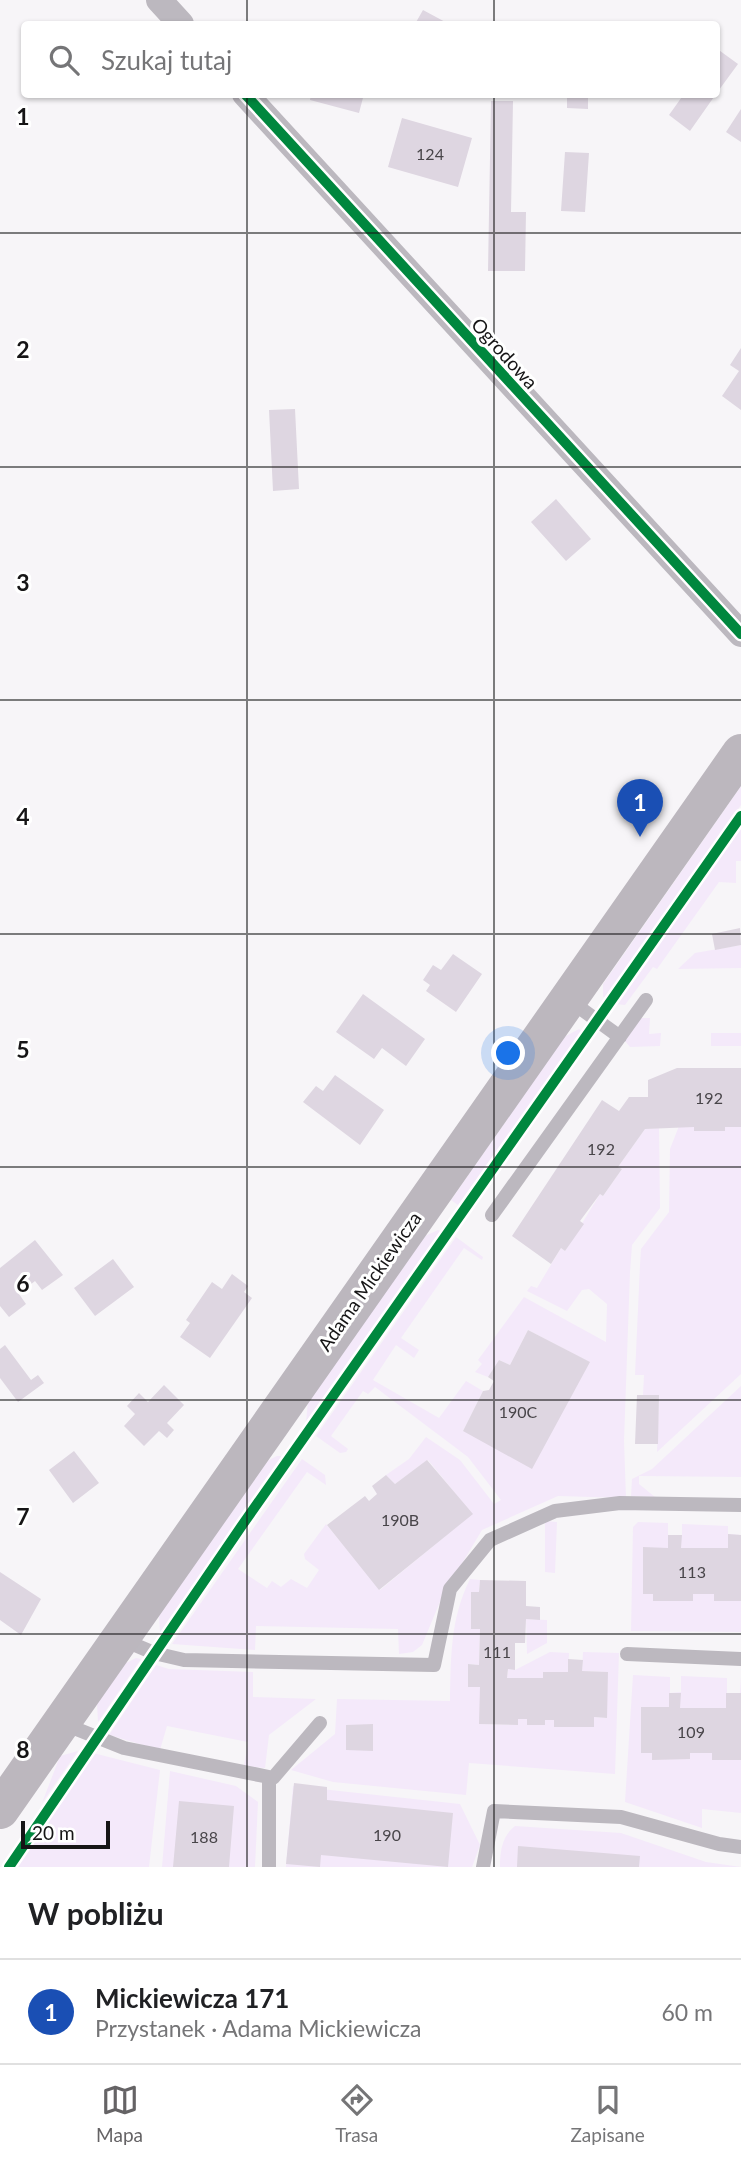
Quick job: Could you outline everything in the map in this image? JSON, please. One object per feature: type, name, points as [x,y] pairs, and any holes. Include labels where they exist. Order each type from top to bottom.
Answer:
[{"type":"main road","name":"Adama Mickiewicza","points":[[0,1810],[741,753]]},
{"type":"street","points":[[159,0],[178,21]]},
{"type":"street","name":"Ogrodowa","points":[[249,98],[741,634]]},
{"type":"lane","points":[[567,999],[620,1037]]},
{"type":"lane","points":[[492,1215],[646,1000]]},
{"type":"lane","points":[[120,1638],[154,1653],[184,1660],[435,1665],[450,1589],[490,1540],[555,1511],[620,1503],[741,1505]]},
{"type":"lane","points":[[627,1654],[741,1660]]},
{"type":"lane","points":[[61,1723],[124,1748],[273,1778],[320,1723]]},
{"type":"lane","points":[[269,1777],[269,1867]]},
{"type":"lane","points":[[483,1867],[494,1811],[621,1817],[719,1844],[741,1847]]},
{"type":"shaded area","points":[[741,786],[741,805],[606,998],[603,997],[603,984]]},
{"type":"shaded area","points":[[741,829],[741,861],[736,861],[736,883],[719,882],[657,969],[653,967],[625,1005],[616,1004]]},
{"type":"shaded area","points":[[741,945],[741,968],[678,969],[695,953]]},
{"type":"shaded area","points":[[641,1018],[650,1018],[649,1034],[661,1033],[660,1046],[630,1047],[625,1041]]},
{"type":"shaded area","points":[[579,1029],[583,1032],[458,1205],[451,1200],[564,1037]]},
{"type":"shaded area","points":[[711,1033],[741,1033],[741,1046],[711,1046]]},
{"type":"shaded area","points":[[679,1126],[694,1127],[695,1131],[725,1131],[725,1127],[741,1127],[741,1374],[657,1452],[659,1396],[643,1395],[644,1375],[635,1375],[641,1249],[669,1212],[670,1149]]},
{"type":"shaded area","points":[[659,1128],[660,1208],[632,1245],[624,1441],[626,1498],[558,1496],[482,1530],[442,1597],[422,1645],[413,1652],[399,1654],[398,1629],[256,1626],[255,1650],[172,1644],[302,1459],[325,1475],[326,1485],[307,1472],[238,1569],[267,1588],[272,1581],[281,1587],[291,1579],[307,1588],[319,1570],[305,1559],[304,1554],[326,1524],[380,1590],[472,1514],[428,1460],[395,1484],[386,1475],[409,1459],[426,1437],[460,1460],[494,1504],[501,1500],[468,1457],[375,1387],[368,1394],[363,1391],[331,1436],[348,1449],[346,1452],[340,1453],[316,1436],[456,1237],[483,1257],[482,1260],[464,1248],[401,1338],[419,1350],[414,1358],[396,1345],[373,1380],[439,1418],[466,1381],[483,1391],[463,1431],[589,1362],[528,1330],[510,1365],[499,1360],[488,1377],[475,1372],[482,1364],[478,1360],[524,1297],[606,1342],[607,1304],[589,1289],[582,1290],[567,1311],[527,1291],[531,1286],[537,1288],[561,1248],[565,1251],[600,1194],[603,1196],[622,1169],[618,1167],[645,1129]]},
{"type":"shaded area","points":[[440,1231],[306,1422],[308,1401],[425,1236]]},
{"type":"shaded area","points":[[741,1386],[741,1477],[639,1476],[639,1484],[655,1497],[631,1496],[632,1479],[652,1469]]},
{"type":"shaded area","points":[[283,1456],[160,1633],[159,1615],[267,1461]]},
{"type":"shaded area","points":[[545,1521],[557,1522],[555,1573],[545,1572]]},
{"type":"shaded area","points":[[638,1522],[668,1523],[668,1535],[682,1535],[682,1524],[728,1526],[728,1534],[741,1535],[741,1632],[631,1631],[633,1527]]},
{"type":"shaded area","points":[[470,1579],[480,1580],[479,1592],[471,1593],[471,1629],[480,1629],[479,1665],[468,1664],[468,1686],[480,1687],[480,1724],[518,1725],[518,1719],[527,1719],[528,1725],[544,1725],[545,1720],[554,1720],[554,1727],[594,1727],[594,1717],[607,1718],[607,1672],[582,1671],[583,1652],[619,1653],[615,1774],[469,1763],[466,1795],[333,1782],[291,1770],[335,1734],[337,1699],[450,1701],[455,1624]]},
{"type":"shaded area","points":[[526,1619],[547,1620],[547,1643],[527,1654]]},
{"type":"shaded area","points":[[550,1652],[569,1653],[568,1672],[543,1673],[543,1678],[507,1678],[508,1669],[515,1670]]},
{"type":"shaded area","points":[[136,1658],[141,1659],[98,1722],[97,1704],[124,1664]]},
{"type":"shaded area","points":[[156,1665],[169,1669],[253,1672],[253,1697],[316,1699],[269,1735],[265,1768],[244,1766],[248,1742],[167,1726],[160,1750],[109,1735]]},
{"type":"shaded area","points":[[633,1675],[670,1677],[670,1693],[681,1692],[681,1676],[727,1678],[727,1693],[740,1693],[741,1677],[741,1813],[702,1809],[702,1828],[625,1802]]},
{"type":"shaded area","points":[[78,1751],[42,1803],[60,1756]]},
{"type":"shaded area","points":[[93,1753],[160,1770],[149,1867],[16,1867]]},
{"type":"shaded area","points":[[170,1771],[236,1786],[258,1802],[255,1867],[162,1867]]},
{"type":"shaded area","points":[[293,1786],[460,1804],[480,1845],[472,1867],[286,1867]]},
{"type":"shaded area","points":[[515,1826],[621,1833],[706,1862],[741,1867],[500,1867],[503,1844],[507,1834]]},
{"type":"building","points":[[423,10],[443,21],[417,21]]},
{"type":"building","points":[[720,51],[738,64],[720,89]]},
{"type":"building","points":[[310,98],[363,98],[359,113]]},
{"type":"building","points":[[567,98],[588,98],[588,109],[567,108]]},
{"type":"building","points":[[681,98],[713,98],[690,131],[669,115]]},
{"type":"building","points":[[491,101],[513,101],[511,212],[526,212],[525,271],[488,271]]},
{"type":"building","points":[[741,109],[741,142],[726,132]]},
{"type":"building","points":[[402,118],[472,138],[458,187],[388,167]]},
{"type":"building","points":[[565,152],[589,153],[585,212],[561,211]]},
{"type":"building","points":[[741,348],[741,410],[722,396],[739,371],[730,365]]},
{"type":"building","points":[[295,409],[299,489],[273,491],[269,410]]},
{"type":"building","points":[[556,499],[591,539],[566,561],[531,522]]},
{"type":"building","points":[[740,928],[741,945],[715,950],[712,934]]},
{"type":"building","points":[[453,954],[482,974],[456,1012],[426,991],[430,985],[423,980],[433,965],[441,970]]},
{"type":"building","points":[[363,994],[425,1039],[406,1066],[382,1048],[374,1059],[336,1032]]},
{"type":"building","points":[[677,1068],[741,1068],[741,1127],[725,1127],[725,1131],[694,1131],[694,1127],[645,1129],[618,1167],[622,1169],[603,1196],[600,1194],[580,1221],[584,1224],[565,1251],[561,1248],[551,1264],[512,1236],[602,1100],[619,1111],[629,1097],[648,1097],[648,1080]]},
{"type":"building","points":[[335,1075],[384,1110],[360,1145],[303,1102],[316,1086],[323,1091]]},
{"type":"building","points":[[35,1240],[63,1275],[42,1290],[35,1281],[19,1294],[26,1304],[9,1317],[0,1306],[0,1268]]},
{"type":"building","points":[[113,1259],[134,1287],[95,1316],[74,1288]]},
{"type":"building","points":[[232,1274],[248,1286],[244,1292],[252,1298],[210,1358],[180,1337],[190,1323],[186,1320],[212,1282],[222,1289]]},
{"type":"building","points":[[528,1330],[590,1362],[532,1469],[463,1431],[483,1391],[489,1390],[494,1381],[488,1377],[499,1360],[510,1365]]},
{"type":"building","points":[[5,1345],[31,1380],[38,1375],[44,1383],[18,1402],[0,1378],[0,1349]]},
{"type":"building","points":[[164,1385],[184,1405],[167,1423],[174,1430],[167,1438],[159,1431],[144,1446],[124,1426],[135,1414],[127,1406],[139,1393],[148,1402]]},
{"type":"building","points":[[637,1395],[659,1395],[658,1444],[635,1444]]},
{"type":"building","points":[[74,1451],[99,1483],[73,1503],[49,1470]]},
{"type":"building","points":[[427,1460],[473,1514],[379,1590],[327,1525],[365,1496],[369,1501],[377,1494],[372,1486],[386,1475],[395,1484]]},
{"type":"building","points":[[728,1534],[741,1535],[741,1601],[714,1601],[714,1594],[693,1594],[693,1601],[653,1601],[653,1594],[643,1594],[643,1547],[668,1548],[668,1535],[682,1535],[681,1548],[728,1548]]},
{"type":"building","points":[[0,1572],[41,1599],[21,1635],[0,1620]]},
{"type":"building","points":[[480,1580],[526,1581],[526,1606],[540,1607],[540,1620],[526,1619],[525,1643],[515,1643],[515,1670],[508,1669],[507,1678],[543,1678],[543,1672],[568,1672],[568,1659],[583,1660],[582,1671],[608,1672],[607,1718],[594,1717],[594,1727],[554,1727],[554,1720],[545,1720],[545,1725],[527,1725],[527,1719],[518,1719],[518,1725],[479,1724],[480,1687],[468,1687],[468,1664],[479,1665],[480,1629],[471,1629],[471,1592],[479,1592]]},
{"type":"building","points":[[669,1693],[681,1693],[680,1708],[726,1708],[726,1693],[741,1693],[741,1760],[712,1760],[712,1753],[690,1753],[690,1759],[652,1760],[652,1753],[641,1753],[641,1707],[669,1707]]},
{"type":"building","points":[[373,1724],[373,1751],[346,1750],[346,1725]]},
{"type":"building","points":[[294,1783],[327,1787],[327,1800],[453,1813],[448,1867],[321,1855],[320,1867],[286,1864]]},
{"type":"building","points":[[179,1801],[234,1806],[229,1867],[173,1867]]},
{"type":"building","points":[[518,1846],[640,1856],[639,1867],[517,1867]]},
{"type":"cycle path","points":[[249,98],[741,634]]},
{"type":"cycle path","points":[[9,1867],[243,1524],[741,816]]},
{"type":"place","name":"Mickiewicza 171","points":[[640,837]]}]
